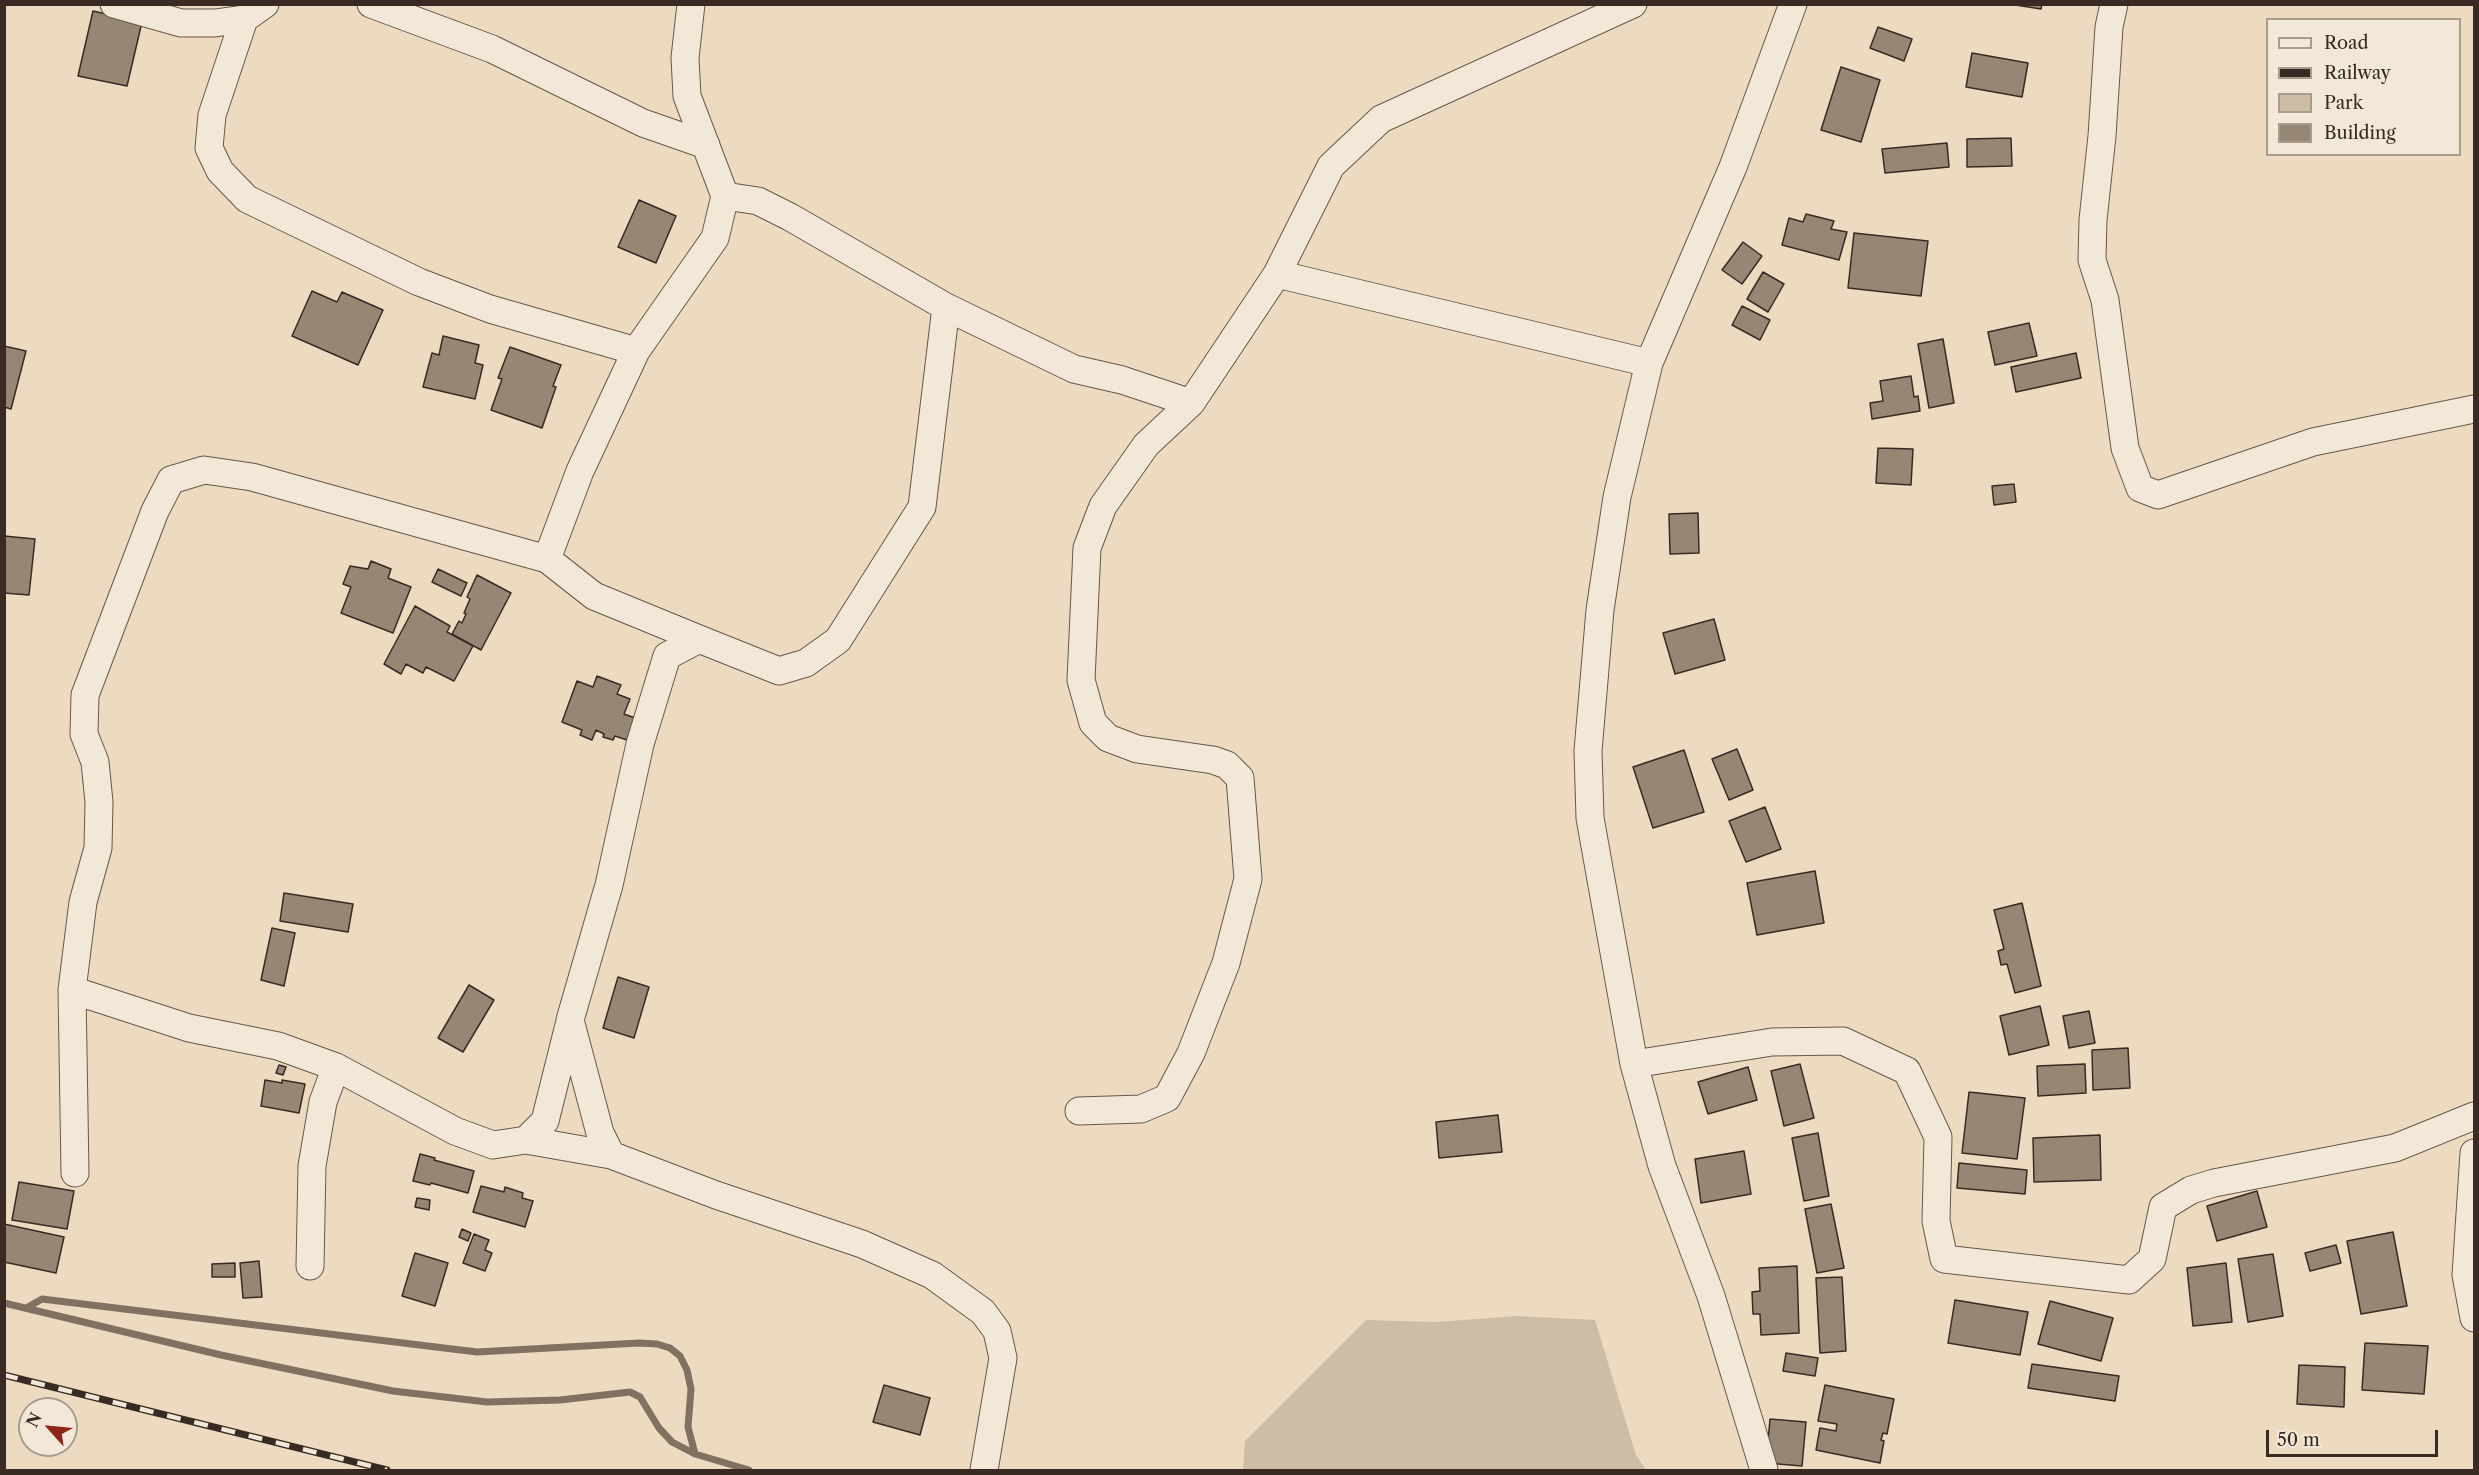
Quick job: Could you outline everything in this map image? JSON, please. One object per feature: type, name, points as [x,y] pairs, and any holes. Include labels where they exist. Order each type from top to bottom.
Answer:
[{"type":"street","points":[[114,4],[181,23],[214,24],[254,12]]},
{"type":"street","points":[[371,4],[492,49],[643,123],[705,145]]},
{"type":"street","points":[[547,559],[580,471],[636,351],[716,238],[725,196],[687,96],[685,58],[691,4]]},
{"type":"street","points":[[1078,1111],[1141,1109],[1167,1098],[1191,1053],[1226,963],[1248,879],[1240,778],[1227,765],[1213,760],[1137,749],[1108,738],[1093,723],[1081,680],[1087,548],[1103,506],[1146,446],[1191,403],[1277,274],[1331,166],[1381,119],[1633,4]]},
{"type":"street","points":[[1764,1470],[1711,1296],[1662,1166],[1634,1064],[1590,819],[1588,752],[1600,610],[1617,497],[1649,363],[1732,166],[1793,4]]},
{"type":"street","points":[[2115,4],[2109,27],[2102,136],[2093,220],[2092,260],[2105,300],[2125,448],[2140,488],[2158,495],[2313,441],[2475,409]]},
{"type":"street","points":[[254,12],[212,115],[209,148],[220,171],[247,199],[419,282],[490,309],[636,351]]},
{"type":"street","points":[[725,196],[758,201],[946,307],[1074,369],[1122,380],[1191,403]]},
{"type":"street","points":[[1277,274],[1649,363]]},
{"type":"street","points":[[75,1173],[72,990],[83,902],[98,848],[99,802],[95,762],[84,734],[85,695],[155,511],[171,480],[204,470],[252,477],[547,559],[594,596],[779,671],[806,663],[838,640],[922,507],[946,307]]},
{"type":"street","points":[[525,1140],[545,1121],[570,1020],[609,885],[640,744],[667,656],[699,639]]},
{"type":"street","points":[[72,990],[189,1028],[278,1046],[336,1067],[455,1131],[493,1145],[525,1140],[611,1155],[716,1195],[862,1244],[932,1275],[983,1312],[997,1331],[1003,1358],[984,1470]]},
{"type":"street","points":[[570,1020],[600,1133],[611,1155]]},
{"type":"street","points":[[1634,1064],[1772,1042],[1843,1041],[1907,1071],[1938,1137],[1936,1221],[1944,1259],[2129,1280],[2152,1259],[2163,1207],[2191,1190],[2214,1183],[2395,1148],[2475,1116]]},
{"type":"street","points":[[310,1266],[312,1166],[324,1102],[336,1067]]},
{"type":"street","points":[[2475,1154],[2466,1275],[2475,1318]]},
{"type":"green space","points":[[1516,1316],[1595,1320],[1636,1455],[1646,1470],[1243,1470],[1245,1441],[1366,1320],[1437,1322]]},
{"type":"building","points":[[2009,4],[2042,4],[2041,9]]},
{"type":"building","points":[[93,11],[142,22],[127,86],[78,76]]},
{"type":"building","points":[[1878,27],[1912,39],[1904,61],[1870,48]]},
{"type":"building","points":[[1972,53],[2028,63],[2022,97],[1966,87]]},
{"type":"building","points":[[1841,67],[1880,80],[1861,142],[1821,130]]},
{"type":"building","points":[[2011,138],[2012,166],[1967,167],[1967,139]]},
{"type":"building","points":[[1947,143],[1949,167],[1885,173],[1882,149]]},
{"type":"building","points":[[639,200],[676,216],[656,263],[618,247]]},
{"type":"building","points":[[1806,214],[1834,221],[1831,229],[1847,232],[1839,260],[1782,245],[1789,218],[1803,222]]},
{"type":"building","points":[[1854,233],[1928,241],[1921,296],[1848,288]]},
{"type":"building","points":[[1743,242],[1762,256],[1742,284],[1722,270]]},
{"type":"building","points":[[1763,272],[1784,284],[1768,312],[1747,299]]},
{"type":"building","points":[[312,291],[337,302],[342,292],[383,310],[358,365],[292,336]]},
{"type":"building","points":[[1742,306],[1770,320],[1760,340],[1732,325]]},
{"type":"building","points":[[2029,323],[2037,356],[1995,365],[1988,332]]},
{"type":"building","points":[[443,336],[479,345],[475,363],[483,365],[475,399],[423,387],[432,353],[439,355]]},
{"type":"building","points":[[1943,339],[1954,403],[1929,408],[1918,344]]},
{"type":"building","points":[[4,346],[26,351],[11,409],[4,407]]},
{"type":"building","points":[[510,347],[561,365],[542,428],[491,410],[502,379],[498,378]]},
{"type":"building","points":[[2076,353],[2081,378],[2016,392],[2011,367]]},
{"type":"building","points":[[1911,376],[1914,397],[1918,396],[1920,411],[1872,419],[1870,403],[1883,401],[1880,381]]},
{"type":"building","points":[[1878,448],[1913,449],[1911,485],[1876,483]]},
{"type":"building","points":[[2014,484],[2016,502],[1994,505],[1992,486]]},
{"type":"building","points":[[1698,513],[1699,553],[1670,554],[1669,514]]},
{"type":"building","points":[[4,536],[35,539],[29,595],[4,593]]},
{"type":"building","points":[[371,561],[391,569],[388,578],[411,587],[393,633],[341,613],[351,587],[343,584],[350,566],[368,569]]},
{"type":"building","points":[[438,569],[467,583],[461,596],[432,582]]},
{"type":"building","points":[[477,575],[511,593],[481,650],[452,634],[459,621],[462,623],[466,614],[464,613],[470,599],[467,597]]},
{"type":"building","points":[[415,606],[450,626],[447,632],[473,646],[454,681],[426,667],[423,673],[406,664],[401,674],[384,664]]},
{"type":"building","points":[[1714,619],[1725,660],[1675,674],[1663,633]]},
{"type":"building","points":[[597,676],[621,685],[617,694],[630,699],[624,714],[635,718],[627,740],[615,736],[613,740],[603,737],[604,734],[596,730],[592,740],[580,735],[582,730],[562,722],[577,681],[593,687]]},
{"type":"building","points":[[1737,749],[1753,790],[1729,800],[1712,759]]},
{"type":"building","points":[[1684,750],[1704,812],[1653,828],[1633,767]]},
{"type":"building","points":[[1765,807],[1781,849],[1746,862],[1729,821]]},
{"type":"building","points":[[1815,871],[1824,923],[1757,935],[1747,883]]},
{"type":"building","points":[[284,893],[353,904],[348,932],[280,921]]},
{"type":"building","points":[[2022,903],[2041,986],[2015,993],[2007,964],[2001,965],[1998,951],[2004,949],[1994,910]]},
{"type":"building","points":[[272,928],[295,933],[284,986],[261,980]]},
{"type":"building","points":[[618,977],[649,987],[634,1038],[603,1028]]},
{"type":"building","points":[[469,985],[494,1000],[463,1052],[438,1038]]},
{"type":"building","points":[[2040,1006],[2049,1045],[2009,1055],[2000,1016]]},
{"type":"building","points":[[2089,1011],[2095,1043],[2069,1048],[2063,1016]]},
{"type":"building","points":[[2128,1048],[2130,1088],[2093,1090],[2092,1050]]},
{"type":"building","points":[[1800,1064],[1814,1118],[1784,1126],[1771,1071]]},
{"type":"building","points":[[2085,1064],[2086,1093],[2038,1096],[2037,1066]]},
{"type":"building","points":[[279,1065],[286,1067],[283,1075],[276,1073]]},
{"type":"building","points":[[1748,1067],[1757,1100],[1708,1114],[1698,1082]]},
{"type":"building","points":[[265,1080],[305,1084],[299,1113],[261,1106]]},
{"type":"building","points":[[1969,1092],[2025,1098],[2017,1159],[1962,1153]]},
{"type":"building","points":[[1498,1115],[1502,1152],[1439,1158],[1436,1122]]},
{"type":"building","points":[[1818,1133],[1829,1196],[1804,1201],[1792,1138]]},
{"type":"building","points":[[2100,1135],[2101,1180],[2034,1182],[2033,1138]]},
{"type":"building","points":[[1744,1151],[1751,1194],[1701,1203],[1695,1159]]},
{"type":"building","points":[[420,1154],[474,1171],[468,1193],[431,1183],[430,1185],[413,1181]]},
{"type":"building","points":[[1959,1163],[2027,1170],[2025,1194],[1957,1188]]},
{"type":"building","points":[[19,1182],[74,1191],[67,1229],[12,1220]]},
{"type":"building","points":[[481,1186],[504,1192],[505,1187],[523,1193],[522,1198],[533,1201],[525,1227],[473,1212]]},
{"type":"building","points":[[2257,1191],[2267,1227],[2217,1241],[2207,1206]]},
{"type":"building","points":[[417,1198],[430,1200],[429,1210],[415,1207]]},
{"type":"building","points":[[1831,1204],[1844,1268],[1817,1273],[1805,1209]]},
{"type":"building","points":[[4,1224],[64,1237],[56,1273],[4,1262]]},
{"type":"building","points":[[462,1229],[471,1233],[468,1241],[459,1237]]},
{"type":"building","points":[[2393,1232],[2407,1306],[2361,1314],[2347,1241]]},
{"type":"building","points":[[474,1234],[489,1240],[485,1250],[492,1253],[485,1271],[463,1263]]},
{"type":"building","points":[[2336,1245],[2341,1263],[2310,1271],[2305,1253]]},
{"type":"building","points":[[415,1253],[448,1263],[435,1306],[402,1296]]},
{"type":"building","points":[[2273,1254],[2283,1316],[2248,1322],[2238,1259]]},
{"type":"building","points":[[259,1261],[262,1297],[243,1298],[240,1263]]},
{"type":"building","points":[[235,1263],[235,1277],[212,1277],[212,1264]]},
{"type":"building","points":[[2226,1263],[2232,1322],[2193,1326],[2187,1268]]},
{"type":"building","points":[[1797,1266],[1799,1333],[1761,1335],[1760,1314],[1753,1314],[1752,1292],[1760,1291],[1759,1268]]},
{"type":"building","points":[[1842,1277],[1846,1351],[1820,1353],[1816,1278]]},
{"type":"building","points":[[1955,1300],[2028,1312],[2020,1355],[1948,1343]]},
{"type":"building","points":[[2050,1301],[2113,1318],[2101,1361],[2038,1344]]},
{"type":"building","points":[[2365,1343],[2428,1346],[2424,1394],[2362,1390]]},
{"type":"building","points":[[1786,1353],[1818,1358],[1815,1376],[1783,1371]]},
{"type":"building","points":[[2032,1364],[2119,1376],[2115,1401],[2028,1388]]},
{"type":"building","points":[[2299,1365],[2345,1367],[2344,1407],[2297,1404]]},
{"type":"building","points":[[884,1385],[930,1398],[920,1435],[873,1422]]},
{"type":"building","points":[[1825,1385],[1894,1399],[1887,1434],[1883,1433],[1881,1440],[1884,1441],[1880,1463],[1816,1450],[1820,1428],[1836,1431],[1837,1424],[1818,1421]]},
{"type":"building","points":[[1770,1419],[1806,1422],[1802,1466],[1766,1463]]},
{"type":"waterway","points":[[28,1307],[42,1299],[477,1352],[657,1344],[670,1348],[680,1356],[687,1370],[691,1389],[688,1427],[695,1454]]},
{"type":"waterway","points":[[4,1303],[221,1355],[393,1391],[487,1402],[560,1400],[630,1392],[640,1397],[659,1428],[672,1442],[695,1454],[749,1470]]},
{"type":"railway","points":[[4,1375],[387,1470]]}]
